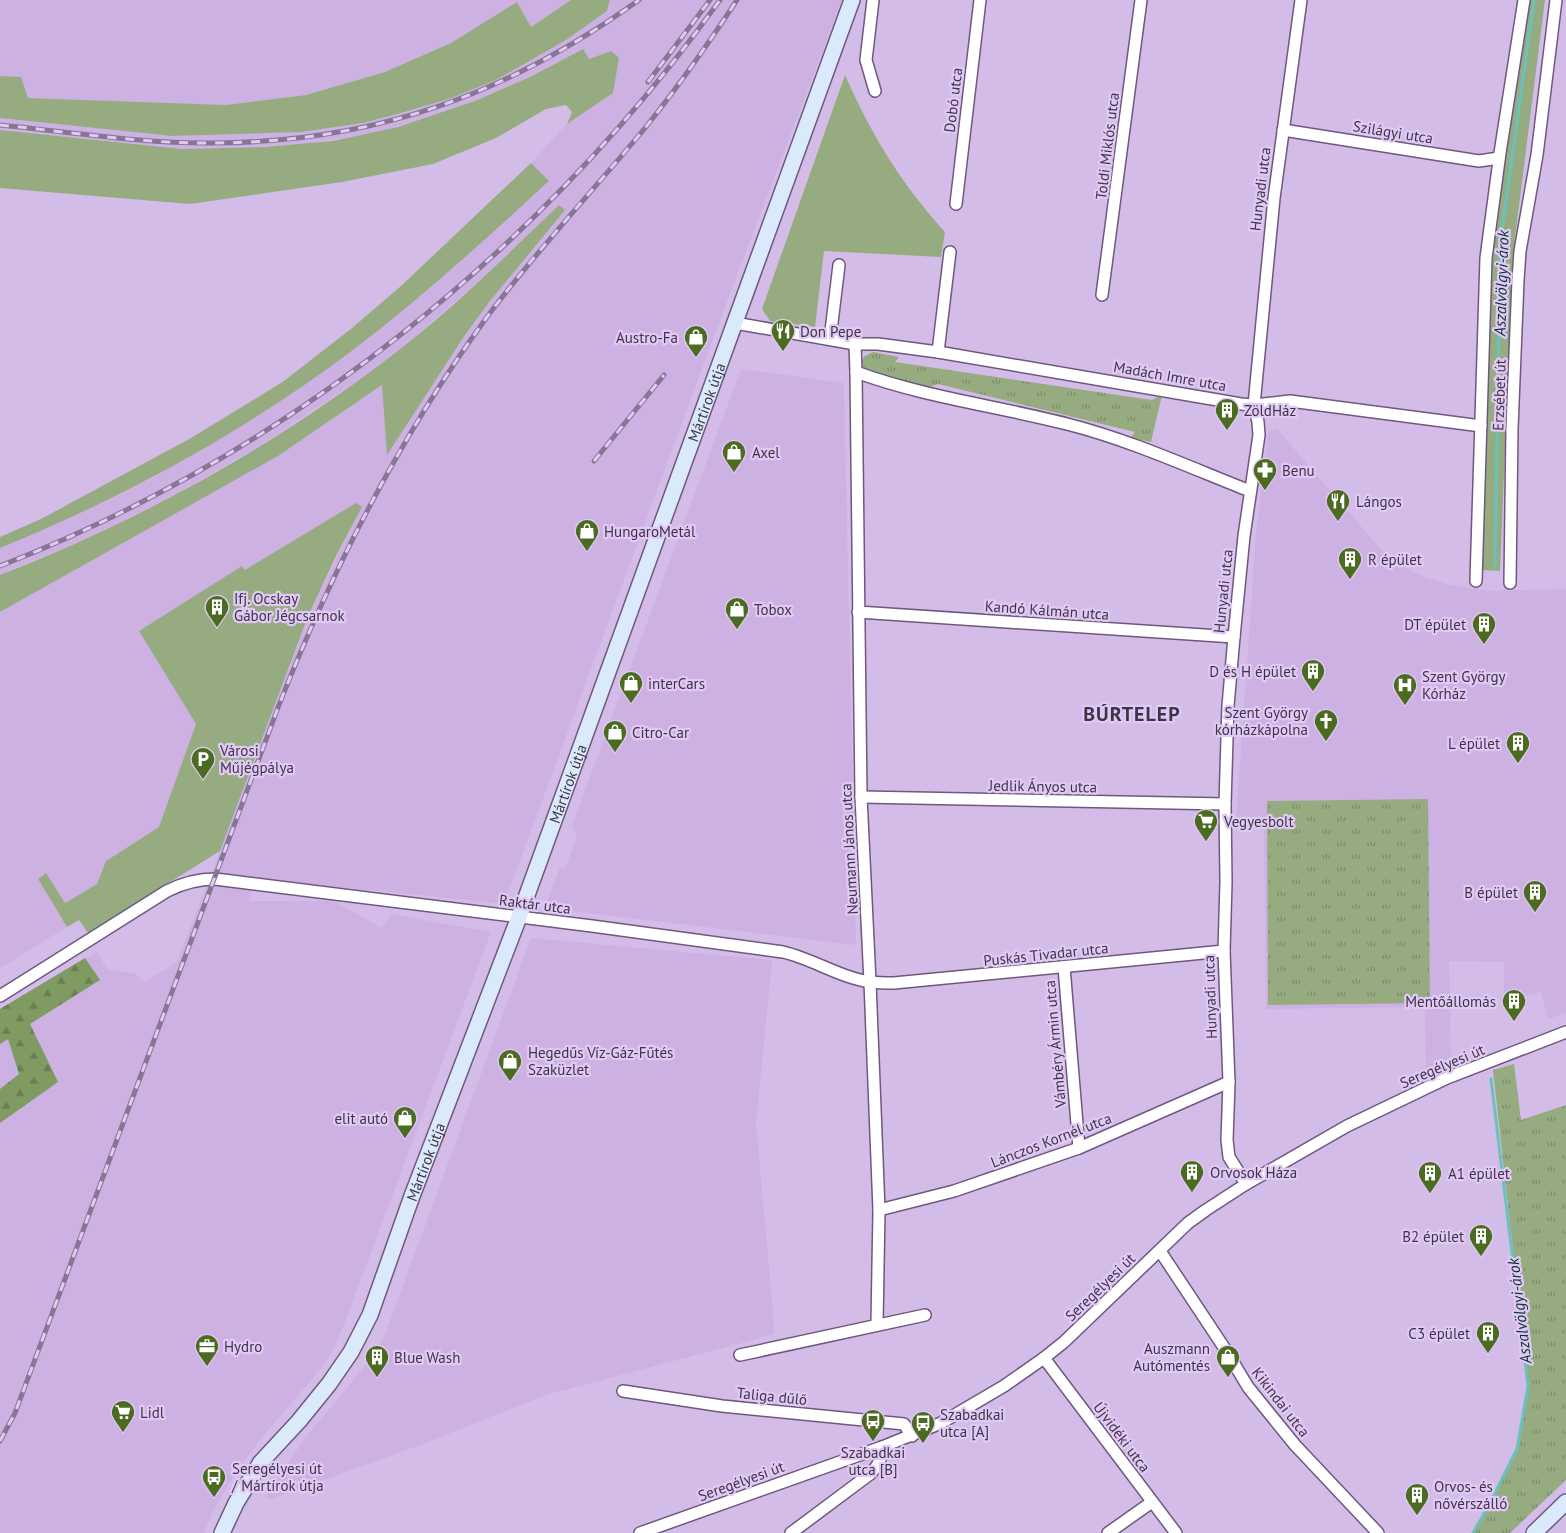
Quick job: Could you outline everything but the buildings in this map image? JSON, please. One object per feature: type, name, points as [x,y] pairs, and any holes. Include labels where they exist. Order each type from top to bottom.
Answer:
[{"type":"street","name":"Mártírok útja","points":[[222,1533],[236,1503],[261,1462],[299,1421],[329,1384],[351,1352],[363,1329],[519,917],[852,0]]},
{"type":"street","points":[[873,0],[866,60],[874,91]]},
{"type":"street","name":"Dobó utca","points":[[956,204],[980,0]]},
{"type":"street","name":"Toldi Miklós utca","points":[[1102,295],[1141,0]]},
{"type":"street","name":"Hunyadi utca","points":[[1246,1184],[1229,1157],[1227,1140],[1229,1082],[1224,952],[1228,706],[1250,491],[1259,435],[1254,405],[1264,287],[1282,130],[1301,0]]},
{"type":"street","name":"Erzsébet út","points":[[1476,581],[1486,258],[1499,158],[1524,0]]},
{"type":"street","name":"Erzsébet út","points":[[1510,583],[1512,428],[1520,251],[1537,155],[1556,0]]},
{"type":"street","name":"Szilágyi utca","points":[[1282,130],[1479,160],[1499,158]]},
{"type":"street","points":[[938,352],[950,252]]},
{"type":"street","points":[[830,340],[839,265]]},
{"type":"street","name":"Madách Imre utca","points":[[735,323],[855,344],[878,344],[938,352],[1254,405],[1290,401],[1481,426]]},
{"type":"street","points":[[855,344],[856,372],[923,392],[1068,424],[1162,455],[1250,491]]},
{"type":"street","name":"Neumann János utca","points":[[856,372],[861,798],[879,1210],[877,1324]]},
{"type":"street","name":"Kandó Kálmán utca","points":[[858,612],[1234,638]]},
{"type":"street","name":"Jedlik Ányos utca","points":[[861,798],[1225,804]]},
{"type":"street","name":"Raktár utca","points":[[0,996],[167,891],[191,881],[215,879],[783,952],[870,982]]},
{"type":"street","name":"Puskás Tivadar utca","points":[[870,982],[894,984],[1224,952]]},
{"type":"street","name":"Vámbéry Ármin utca","points":[[1064,967],[1079,1148]]},
{"type":"street","name":"Seregélyesi út","points":[[640,1533],[942,1424],[1044,1358],[1064,1342],[1188,1223],[1246,1184],[1347,1126],[1447,1078],[1566,1032]]},
{"type":"street","name":"Lánczos Kornél utca","points":[[879,1210],[954,1192],[1079,1148],[1229,1082]]},
{"type":"street","name":"Kikindai utca","points":[[1160,1251],[1248,1387],[1295,1445],[1378,1533]]},
{"type":"street","points":[[740,1356],[877,1324],[925,1315]]},
{"type":"street","name":"Újvidéki utca","points":[[1044,1358],[1176,1533]]},
{"type":"street","name":"Taliga dűlő","points":[[623,1391],[722,1406],[904,1424],[912,1436]]},
{"type":"street","points":[[791,1533],[870,1474],[878,1465],[882,1454],[882,1447]]},
{"type":"street","points":[[1108,1533],[1152,1502]]},
{"type":"street","points":[[1534,1533],[1566,1502]]},
{"type":"shaded area","points":[[0,0],[571,0],[531,27],[517,2],[451,43],[385,72],[306,95],[226,105],[28,98],[20,77],[0,76]]},
{"type":"shaded area","points":[[610,0],[842,0],[726,304],[504,904],[255,878],[248,901],[333,901],[382,928],[391,914],[491,932],[344,1325],[332,1352],[321,1369],[263,1436],[236,1472],[213,1511],[204,1533],[0,1533],[0,1009],[97,952],[107,969],[135,973],[145,982],[177,962],[308,616],[362,506],[245,570],[243,566],[139,631],[196,724],[159,827],[106,861],[97,884],[65,903],[46,873],[38,879],[67,927],[0,968],[0,612],[278,456],[383,385],[387,454],[465,335],[559,205],[490,271],[409,342],[361,378],[258,447],[174,495],[99,533],[0,575],[0,548],[66,520],[146,481],[217,441],[282,400],[549,182],[531,163],[567,124],[613,93],[611,51],[589,59],[582,49],[530,77],[475,101],[427,118],[370,134],[305,144],[182,149],[0,130],[0,118],[172,136],[301,132],[363,123],[449,99],[496,80],[566,40],[607,11]]},
{"type":"shaded area","points":[[741,369],[844,383],[856,945],[545,908],[560,867],[565,869],[577,837],[572,825]]},
{"type":"shaded area","name":"Szent György Kórház","points":[[1277,429],[1378,546],[1400,564],[1421,576],[1450,585],[1489,591],[1566,589],[1566,1013],[1548,1019],[1541,992],[1530,995],[1504,995],[1504,962],[1449,961],[1451,1063],[1426,1073],[1425,1007],[1266,1009],[1264,822],[1236,821],[1256,533],[1269,430]]},
{"type":"shaded area","points":[[531,938],[772,960],[756,1123],[775,1334],[546,1395],[423,1444],[272,1499],[265,1497],[305,1438],[378,1349],[384,1337]]},
{"type":"green space","points":[[571,0],[610,0],[607,11],[566,40],[496,80],[449,99],[363,123],[301,132],[172,136],[0,118],[0,76],[21,77],[28,98],[226,105],[306,95],[385,72],[451,43],[517,2],[531,27]]},
{"type":"green space","points":[[1524,0],[1545,0],[1513,253],[1500,571],[1481,570],[1488,255]]},
{"type":"green space","points":[[583,49],[589,59],[611,51],[619,58],[613,93],[567,124],[572,112],[566,105],[546,109],[496,138],[433,164],[342,182],[190,204],[0,188],[0,130],[182,149],[264,147],[333,141],[398,127],[475,101],[530,77]]},
{"type":"green space","points":[[845,75],[888,158],[914,195],[945,232],[941,257],[824,251],[815,327],[770,321],[762,309]]},
{"type":"green space","points":[[531,163],[549,181],[426,291],[349,353],[267,410],[180,462],[91,508],[0,548],[0,537],[41,519],[191,438],[284,381],[352,328],[401,286]]},
{"type":"green space","points":[[559,205],[565,210],[490,301],[465,335],[387,455],[382,385],[278,456],[0,612],[0,575],[54,553],[161,502],[264,444],[314,412],[362,378],[429,326],[486,275]]},
{"type":"green space","points":[[873,352],[899,357],[895,362],[1152,400],[1162,395],[1151,442],[1130,438],[1135,432],[938,384],[928,388],[868,379],[859,364],[865,356]]},
{"type":"green space","points":[[356,503],[362,507],[337,554],[308,616],[220,851],[88,933],[79,920],[67,927],[38,879],[46,873],[65,903],[97,884],[106,861],[159,827],[196,724],[139,631],[242,566],[245,570]]},
{"type":"green space","points":[[1428,799],[1430,1003],[1268,1005],[1267,801]]},
{"type":"green space","points":[[85,958],[100,980],[30,1024],[58,1082],[0,1123],[0,1089],[19,1074],[8,1039],[0,1044],[0,1009]]},
{"type":"green space","points":[[1514,1064],[1521,1120],[1566,1105],[1566,1480],[1510,1533],[1472,1533],[1517,1449],[1528,1386],[1493,1070]]},
{"type":"waterway","name":"Aszalvölgyi-árok","points":[[1495,567],[1500,244],[1534,0]]},
{"type":"waterway","name":"Aszalvölgyi-árok","points":[[1473,1533],[1517,1449],[1528,1386],[1491,1079]]},
{"type":"railway","points":[[0,125],[134,140],[187,143],[273,140],[330,133],[385,122],[438,106],[490,86],[540,62],[590,33],[639,0]]},
{"type":"railway","points":[[648,82],[710,0]]},
{"type":"railway","points":[[0,566],[106,520],[209,465],[307,404],[400,335],[489,259],[572,178],[649,92],[720,0]]},
{"type":"railway","points":[[0,1441],[15,1413],[279,705],[322,603],[371,504],[425,409],[487,317],[525,268],[657,113],[737,0]]},
{"type":"railway","points":[[594,461],[664,375]]},
{"type":"place","name":"Don Pepe","points":[[783,352]]},
{"type":"place","name":"Austro-Fa","points":[[696,358]]},
{"type":"place","name":"ZöldHáz","points":[[1227,431]]},
{"type":"place","name":"Axel","points":[[734,473]]},
{"type":"place","name":"Benu","points":[[1265,491]]},
{"type":"place","name":"Lángos","points":[[1338,522]]},
{"type":"place","name":"HungaroMetál","points":[[587,552]]},
{"type":"place","name":"R épület","points":[[1350,580]]},
{"type":"place","name":"Ifj. Ocskay Gábor Jégcsarnok","points":[[217,628]]},
{"type":"place","name":"Tobox","points":[[737,630]]},
{"type":"place","name":"DT épület","points":[[1484,645]]},
{"type":"place","name":"D és H épület","points":[[1313,692]]},
{"type":"place","name":"interCars","points":[[631,704]]},
{"type":"place","name":"Szent György Kórház","points":[[1405,706]]},
{"type":"place","name":"Szent György kórházkápolna","points":[[1326,742]]},
{"type":"place","name":"Citro-Car","points":[[615,753]]},
{"type":"place","name":"L épület","points":[[1518,764]]},
{"type":"place","name":"Városi Műjégpálya","points":[[203,780]]},
{"type":"place","name":"Vegyesbolt","points":[[1206,842]]},
{"type":"place","name":"B épület","points":[[1535,913]]},
{"type":"place","name":"Mentőállomás","points":[[1514,1022]]},
{"type":"place","name":"Hegedűs Víz-Gáz-Fűtés Szaküzlet","points":[[510,1082]]},
{"type":"place","name":"elit autó","points":[[405,1139]]},
{"type":"place","name":"Orvosok Háza","points":[[1192,1193]]},
{"type":"place","name":"A1 épület","points":[[1430,1194]]},
{"type":"place","name":"B2 épület","points":[[1481,1257]]},
{"type":"place","name":"C3 épület","points":[[1488,1354]]},
{"type":"place","name":"Hydro","points":[[207,1367]]},
{"type":"place","name":"Blue Wash","points":[[377,1378]]},
{"type":"place","name":"Auszmann Autómentés","points":[[1228,1378]]},
{"type":"place","name":"Lidl","points":[[123,1433]]},
{"type":"place","name":"Szabadkai utca [B]","points":[[873,1442]]},
{"type":"place","name":"Szabadkai utca [A]","points":[[923,1444]]},
{"type":"place","name":"Seregélyesi út / Mártírok útja","points":[[214,1498]]},
{"type":"place","name":"Orvos- és nővérszálló","points":[[1417,1516]]},
{"type":"district","name":"BÚRTELEP","points":[[1132,714]]}]
